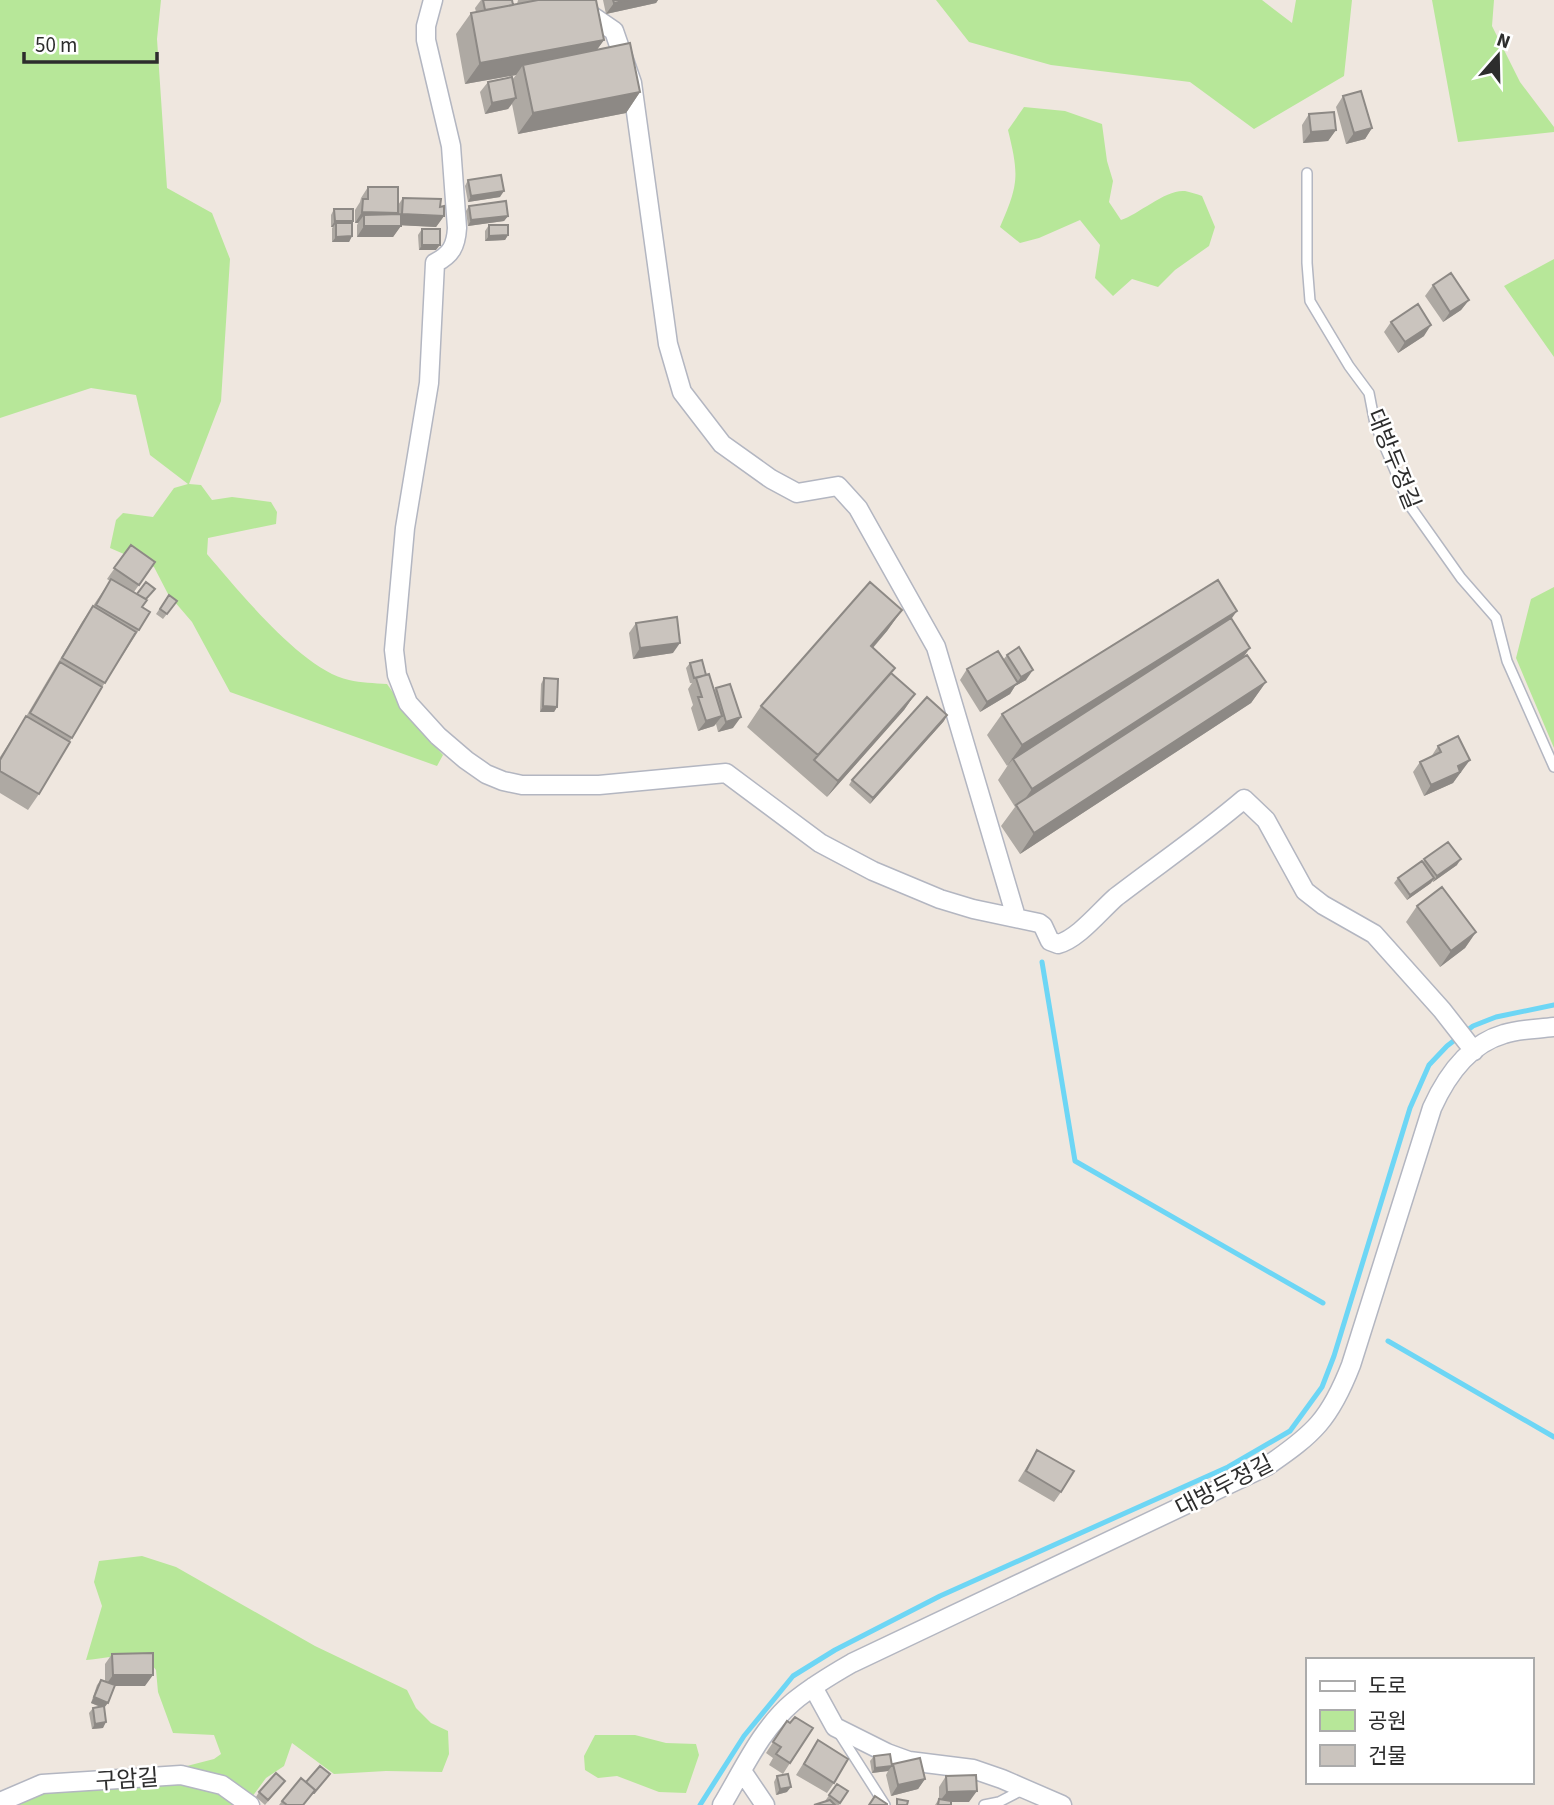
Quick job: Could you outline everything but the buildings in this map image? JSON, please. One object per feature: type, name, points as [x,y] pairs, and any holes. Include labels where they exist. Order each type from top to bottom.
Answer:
[{"type":"street","points":[[433,0],[426,26],[426,40],[451,146],[457,238],[450,253],[435,263],[429,383],[405,528],[394,663],[408,704],[431,730],[486,774],[523,785],[599,785],[726,773],[820,843],[873,871],[940,899],[1039,923],[1050,941],[1058,944],[1065,942],[1114,900],[1208,830],[1244,799],[1266,820],[1305,891],[1312,898],[1374,934],[1471,1048]]},
{"type":"street","points":[[569,0],[614,31],[632,83],[668,344],[682,392],[722,444],[771,479],[797,493],[838,486],[858,508],[936,647],[1016,917]]},
{"type":"street","name":"대방두정길","points":[[722,1805],[765,1732],[791,1704],[813,1686],[852,1663],[1267,1466],[1313,1431],[1333,1406],[1351,1365],[1432,1108],[1443,1083],[1471,1048],[1504,1034],[1554,1027]]},
{"type":"street","points":[[813,1686],[835,1727],[887,1753],[909,1761],[973,1769],[1062,1805]]},
{"type":"street","points":[[742,1771],[765,1805]]},
{"type":"street","name":"구암길","points":[[0,1802],[42,1784],[181,1775],[222,1786],[250,1805]]},
{"type":"lane","name":"대방두정길","points":[[1307,173],[1307,263],[1310,301],[1349,366],[1369,393],[1375,424],[1410,506],[1461,578],[1496,618],[1507,661],[1554,766]]},
{"type":"lane","points":[[835,1727],[885,1805]]},
{"type":"lane","points":[[984,1805],[999,1802],[1025,1788]]},
{"type":"green space","points":[[0,0],[161,0],[157,39],[167,188],[212,213],[230,259],[221,401],[189,484],[201,485],[212,500],[232,497],[271,502],[277,512],[276,524],[208,538],[207,554],[272,627],[311,661],[349,680],[387,684],[417,726],[443,755],[437,766],[230,692],[192,622],[168,594],[154,567],[110,548],[116,520],[123,513],[153,517],[174,488],[188,484],[150,455],[136,395],[91,388],[0,418]]},
{"type":"green space","points":[[936,0],[1262,0],[1292,23],[1296,0],[1352,0],[1344,76],[1254,129],[1190,82],[1051,65],[969,42]]},
{"type":"green space","points":[[1432,0],[1494,0],[1492,26],[1520,82],[1554,127],[1554,132],[1458,142]]},
{"type":"green space","points":[[1024,107],[1065,111],[1102,124],[1107,161],[1113,181],[1109,202],[1121,220],[1178,191],[1202,196],[1215,227],[1209,246],[1175,270],[1158,287],[1132,279],[1113,296],[1095,278],[1100,245],[1080,220],[1039,238],[1020,243],[1000,227],[1011,200],[1015,179],[1008,130]]},
{"type":"green space","points":[[1554,259],[1554,357],[1504,286]]},
{"type":"green space","points":[[1554,587],[1554,748],[1516,658],[1531,599]]},
{"type":"green space","points":[[142,1556],[176,1567],[315,1646],[407,1690],[416,1708],[431,1723],[448,1731],[449,1754],[442,1772],[334,1774],[292,1743],[284,1766],[266,1778],[252,1797],[254,1805],[8,1805],[40,1789],[183,1767],[214,1759],[221,1754],[214,1735],[173,1733],[158,1692],[156,1670],[146,1657],[123,1656],[86,1660],[102,1606],[94,1582],[99,1561]]},
{"type":"green space","points":[[595,1735],[635,1735],[666,1743],[696,1744],[699,1755],[686,1793],[659,1792],[617,1776],[598,1778],[585,1770],[584,1756]]},
{"type":"waterway","points":[[1042,962],[1075,1161],[1323,1303]]},
{"type":"waterway","points":[[700,1805],[744,1736],[793,1676],[835,1650],[940,1596],[1228,1467],[1290,1431],[1322,1387],[1334,1356],[1410,1108],[1429,1065],[1447,1046],[1473,1026],[1496,1017],[1554,1005]]},
{"type":"waterway","points":[[1388,1341],[1554,1437]]}]
